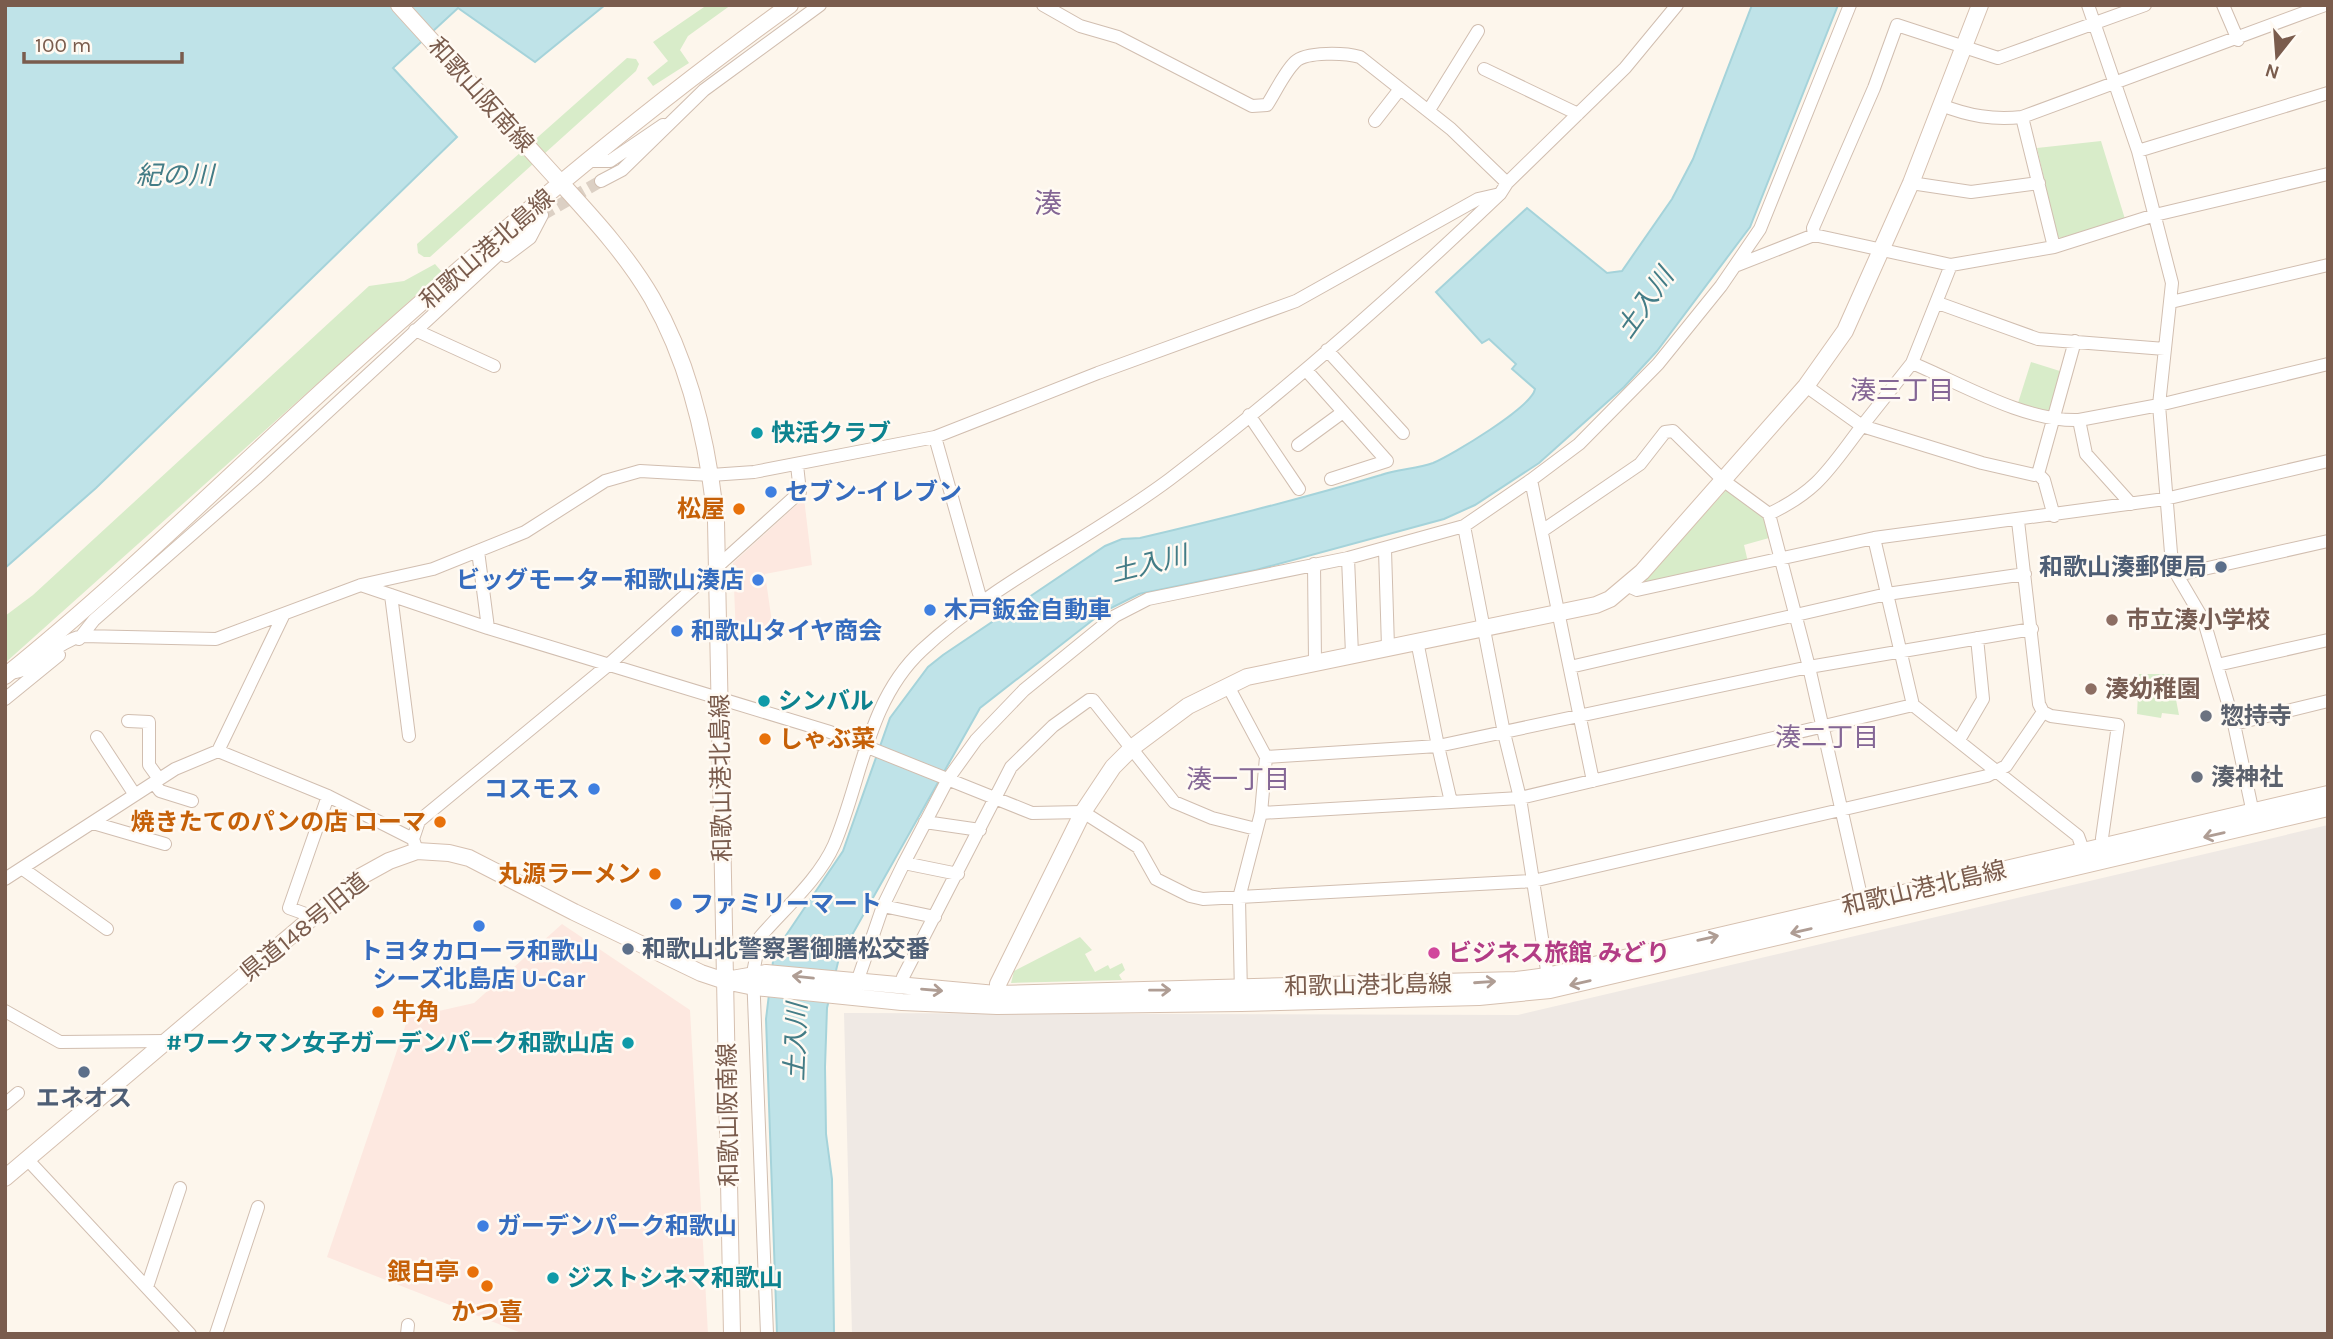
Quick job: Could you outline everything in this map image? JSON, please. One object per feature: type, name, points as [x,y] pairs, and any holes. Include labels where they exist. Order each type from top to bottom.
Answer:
[{"type":"main road","name":"和歌山阪南線","points":[[399,5],[562,184]]},
{"type":"main road","points":[[562,184],[679,86],[790,5]]},
{"type":"main road","points":[[997,1000],[998,984],[1083,812],[1113,767],[1133,747],[1188,706],[1247,677],[1596,605],[1626,585],[1724,481],[1806,386],[1845,331],[1884,249],[1980,5]]},
{"type":"main road","name":"和歌山港北島線","points":[[7,675],[342,373],[535,214],[562,184],[620,249],[653,299],[694,400],[711,475],[717,568],[725,981],[759,980],[901,987],[997,1000]]},
{"type":"main road","name":"和歌山港北島線","points":[[846,986],[916,1003],[1241,995],[1477,983],[1549,983],[2254,818],[2328,794]]},
{"type":"main road","name":"和歌山港北島線","points":[[2254,818],[2328,808]]},
{"type":"main road","name":"県道148号旧道","points":[[5,1178],[360,877],[415,845],[469,858],[585,918],[701,973],[725,981]]},
{"type":"main road","name":"和歌山阪南線","points":[[725,981],[732,1334]]},
{"type":"street","points":[[591,161],[610,161],[672,119],[704,90],[820,5]]},
{"type":"street","points":[[1043,5],[1080,26],[1118,37],[1252,106],[1267,105],[1294,63],[1301,58],[1345,52],[1353,55],[1429,110],[1504,188]]},
{"type":"street","points":[[766,1334],[760,937],[821,866],[834,844],[870,746],[877,715],[905,668],[922,650],[982,604],[1169,479],[1306,370],[1413,276],[1504,188],[1625,68],[1677,5]]},
{"type":"street","points":[[846,986],[946,778],[976,740],[1024,690],[1115,616],[1148,599],[1385,550],[1464,526],[1579,444],[1658,364],[1735,266],[1760,229],[1850,5]]},
{"type":"street","points":[[2088,5],[2138,151],[2172,283],[2159,405],[2165,499],[2177,575],[2204,621],[2234,724],[2254,818]]},
{"type":"street","points":[[1814,235],[1813,228],[1874,88],[1897,25],[1998,58],[2145,5]]},
{"type":"street","points":[[2223,5],[2238,40]]},
{"type":"street","points":[[1941,106],[1987,118],[2022,117],[2238,40],[2292,11],[2325,5]]},
{"type":"street","points":[[1429,110],[1478,31]]},
{"type":"street","points":[[1484,69],[1578,114]]},
{"type":"street","points":[[1375,121],[1400,89]]},
{"type":"street","points":[[2138,151],[2328,93]]},
{"type":"street","points":[[2022,117],[2054,247]]},
{"type":"street","points":[[601,181],[622,170],[663,133],[672,119]]},
{"type":"street","points":[[1735,266],[1814,235],[1951,265],[2054,247],[2155,215],[2328,174]]},
{"type":"street","points":[[1911,183],[1971,192],[2039,183]]},
{"type":"street","points":[[7,675],[22,672],[69,639],[82,636],[216,639],[362,585],[433,569],[525,532],[605,481],[640,471],[711,475],[797,465],[935,438],[1098,373],[1296,300],[1478,199],[1504,188]]},
{"type":"street","points":[[5,699],[82,636],[94,620],[256,478],[526,229],[535,214]]},
{"type":"street","points":[[1769,514],[1800,499],[1815,487],[1912,363],[1951,265]]},
{"type":"street","points":[[2171,302],[2328,265]]},
{"type":"street","points":[[1938,303],[2039,339],[2165,349]]},
{"type":"street","points":[[415,330],[494,366]]},
{"type":"street","points":[[2038,474],[2075,341]]},
{"type":"street","points":[[1327,350],[1403,433]]},
{"type":"street","points":[[1912,363],[2054,421],[2079,420],[2159,405],[2328,364]]},
{"type":"street","points":[[1306,370],[1387,461],[1331,479]]},
{"type":"street","points":[[1806,386],[1862,426],[1982,463],[2038,474],[2044,480],[2054,516]]},
{"type":"street","points":[[1298,446],[1343,412]]},
{"type":"street","points":[[1249,415],[1299,489]]},
{"type":"street","points":[[2079,420],[2086,454],[2131,503]]},
{"type":"street","points":[[1542,531],[1640,464],[1665,432],[1673,431],[1724,481],[1769,514],[1809,667],[1864,909]]},
{"type":"street","points":[[935,438],[982,604]]},
{"type":"street","points":[[1626,585],[1637,590],[1780,561],[1874,538],[2018,521],[2165,499],[2328,461]]},
{"type":"street","points":[[218,751],[328,796],[415,845],[419,821],[607,666],[800,492],[797,465]]},
{"type":"street","points":[[1531,480],[1593,781]]},
{"type":"street","points":[[2018,521],[2039,704],[2043,712],[2051,716],[2118,725],[2104,853]]},
{"type":"street","points":[[1464,526],[1504,733],[1520,798],[1549,983]]},
{"type":"street","points":[[1874,538],[1913,705],[2078,836],[2085,858]]},
{"type":"street","points":[[2177,575],[2328,541]]},
{"type":"street","points":[[1385,550],[1388,647]]},
{"type":"street","points":[[478,551],[488,628]]},
{"type":"street","points":[[1348,558],[1352,654]]},
{"type":"street","points":[[1314,564],[1315,662]]},
{"type":"street","points":[[1570,667],[1887,594],[2025,574]]},
{"type":"street","points":[[362,585],[607,666],[870,746],[1032,813],[1083,812],[1138,847],[1157,879],[1190,896],[1203,899],[1532,880],[1987,776],[2006,766],[2043,712]]},
{"type":"street","points":[[391,595],[409,736]]},
{"type":"street","points":[[7,875],[23,869],[175,769],[218,751],[283,616]]},
{"type":"street","points":[[1266,757],[1438,746],[1900,649],[2032,629]]},
{"type":"street","points":[[1959,740],[1983,699],[1977,638]]},
{"type":"street","points":[[2217,665],[2328,640]]},
{"type":"street","points":[[1416,641],[1451,802]]},
{"type":"street","points":[[1228,686],[1266,757],[1261,813],[1239,898],[1241,995]]},
{"type":"street","points":[[901,987],[1011,767],[1027,750],[1089,700],[1093,700],[1133,747],[1174,802],[1212,818],[1256,829]]},
{"type":"street","points":[[2234,724],[2328,701]]},
{"type":"street","points":[[1261,813],[1520,798],[1913,705]]},
{"type":"street","points":[[128,721],[149,722],[149,765],[160,791],[192,801]]},
{"type":"street","points":[[97,737],[135,795]]},
{"type":"street","points":[[314,917],[289,908],[328,796]]},
{"type":"street","points":[[925,822],[980,830]]},
{"type":"street","points":[[93,823],[165,844]]},
{"type":"street","points":[[904,863],[958,874]]},
{"type":"street","points":[[23,869],[107,929]]},
{"type":"street","points":[[883,906],[935,917]]},
{"type":"street","points":[[5,1011],[60,1042],[166,1041]]},
{"type":"street","points":[[5,1104],[18,1093]]},
{"type":"street","points":[[27,1159],[190,1334]]},
{"type":"street","points":[[147,1287],[180,1188]]},
{"type":"street","points":[[216,1334],[258,1207]]},
{"type":"shaded area","points":[[804,498],[812,565],[765,574],[773,629],[736,637],[733,563]]},
{"type":"shaded area","points":[[2328,825],[2328,1334],[852,1334],[844,1013],[1518,1015]]},
{"type":"shaded area","points":[[562,924],[690,1010],[708,1334],[524,1334],[327,1257],[408,1018],[474,1003]]},
{"type":"green space","points":[[707,5],[731,5],[688,36],[680,50],[689,63],[653,86],[647,78],[668,61],[653,42]]},
{"type":"green space","points":[[627,58],[636,59],[639,64],[636,71],[430,257],[418,253],[417,244]]},
{"type":"green space","points":[[2101,141],[2125,219],[2060,238],[2057,236],[2037,148]]},
{"type":"green space","points":[[435,264],[442,272],[5,663],[5,616],[33,595],[369,286],[404,281]]},
{"type":"green space","points":[[2031,362],[2063,372],[2052,412],[2018,403]]},
{"type":"green space","points":[[1729,487],[1763,517],[1769,538],[1744,545],[1748,562],[1646,582],[1645,580]]},
{"type":"green space","points":[[2139,674],[2171,674],[2179,715],[2162,713],[2161,718],[2137,714]]},
{"type":"green space","points":[[1080,937],[1092,950],[1085,954],[1095,972],[1108,965],[1110,969],[1122,963],[1125,970],[1119,975],[1122,980],[1011,983],[1014,971]]},
{"type":"water","name":"紀の川","points":[[5,5],[605,5],[535,62],[458,8],[393,68],[457,137],[96,488],[5,568]]},
{"type":"water","name":"土入川","points":[[1752,5],[1838,5],[1750,227],[1657,351],[1624,387],[1539,463],[1475,505],[1444,519],[1256,570],[1139,594],[1103,612],[980,708],[839,958],[827,1008],[825,1067],[826,1134],[832,1179],[834,1334],[777,1334],[766,1019],[774,953],[843,851],[890,718],[928,667],[943,655],[1105,546],[1122,539],[1140,538],[1201,524],[1433,463],[1473,441],[1520,407],[1535,389],[1512,369],[1516,364],[1489,339],[1482,343],[1436,292],[1527,208],[1607,273],[1622,271],[1672,199],[1693,159]]},
{"type":"tunnel","points":[[542,215],[601,181]]},
{"type":"place","name":"快活クラブ","points":[[757,433]]},
{"type":"place","name":"セブン-イレブン","points":[[771,492]]},
{"type":"place","name":"松屋","points":[[739,509]]},
{"type":"place","name":"和歌山湊郵便局","points":[[2221,567]]},
{"type":"place","name":"ビッグモーター和歌山湊店","points":[[758,580]]},
{"type":"place","name":"木戸鈑金自動車","points":[[930,610]]},
{"type":"place","name":"市立湊小学校","points":[[2112,620]]},
{"type":"place","name":"和歌山タイヤ商会","points":[[677,631]]},
{"type":"place","name":"湊幼稚園","points":[[2091,689]]},
{"type":"place","name":"シンバル","points":[[764,701]]},
{"type":"place","name":"惣持寺","points":[[2206,716]]},
{"type":"place","name":"しゃぶ菜","points":[[765,739]]},
{"type":"place","name":"湊神社","points":[[2197,777]]},
{"type":"place","name":"コスモス","points":[[594,789]]},
{"type":"place","name":"焼きたてのパンの店 ローマ","points":[[440,822]]},
{"type":"place","name":"丸源ラーメン","points":[[655,874]]},
{"type":"place","name":"ファミリーマート","points":[[676,904]]},
{"type":"place","name":"トヨタカローラ和歌山 シーズ北島店 U-Car","points":[[479,926]]},
{"type":"place","name":"和歌山北警察署御膳松交番","points":[[628,949]]},
{"type":"place","name":"ビジネス旅館 みどり","points":[[1434,953]]},
{"type":"place","name":"牛角","points":[[378,1012]]},
{"type":"place","name":"#ワークマン女子ガーデンパーク和歌山店","points":[[628,1043]]},
{"type":"place","name":"エネオス","points":[[84,1072]]},
{"type":"place","name":"ガーデンパーク和歌山","points":[[483,1226]]},
{"type":"place","name":"銀白亭","points":[[473,1272]]},
{"type":"place","name":"ジストシネマ和歌山","points":[[553,1278]]},
{"type":"place","name":"かつ喜","points":[[487,1286]]},
{"type":"district","name":"湊","points":[[1048,203]]},
{"type":"district","name":"湊三丁目","points":[[1902,390]]},
{"type":"district","name":"湊二丁目","points":[[1827,737]]},
{"type":"district","name":"湊一丁目","points":[[1238,779]]}]
